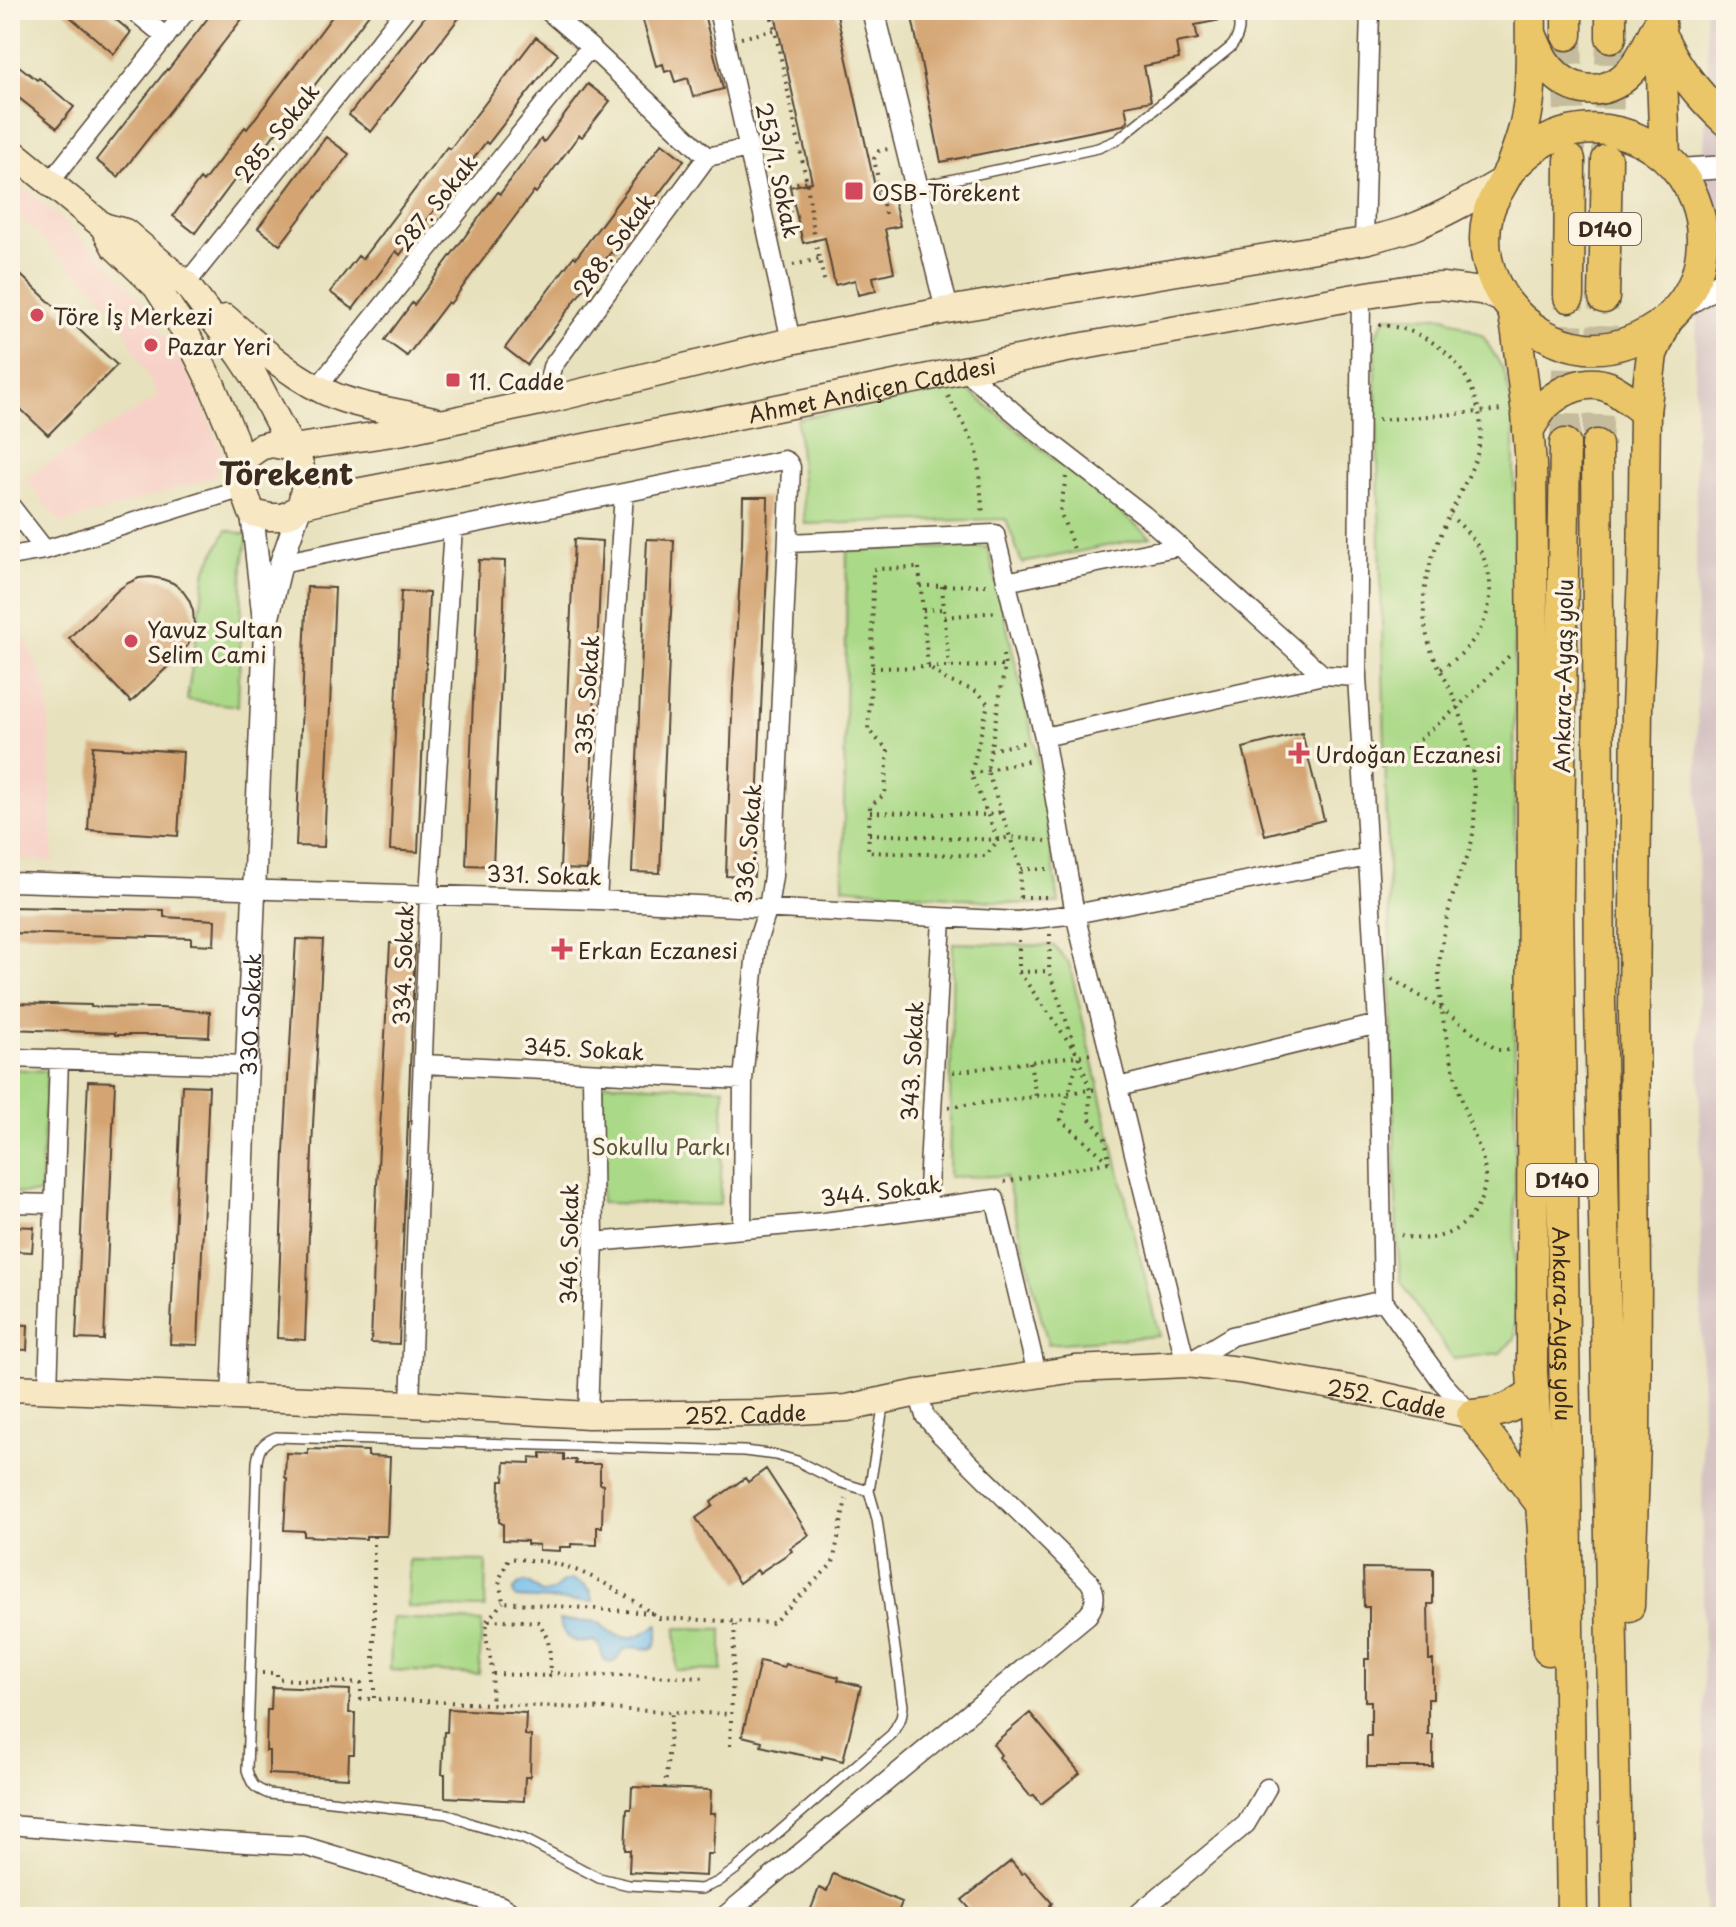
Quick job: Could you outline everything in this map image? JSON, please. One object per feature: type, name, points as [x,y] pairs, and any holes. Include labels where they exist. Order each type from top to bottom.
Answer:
[{"type":"highway","points":[[1531,22],[1544,62],[1572,86],[1590,90],[1613,85],[1623,79],[1637,64],[1660,22]]},
{"type":"highway","points":[[1505,176],[1523,156],[1541,143],[1561,135],[1583,130],[1605,130],[1647,143],[1672,163],[1689,186],[1702,223],[1700,262],[1686,298],[1656,329],[1635,340],[1613,347],[1589,348],[1545,336],[1525,323],[1496,286],[1488,263],[1485,239],[1488,215],[1527,113],[1531,22]]},
{"type":"highway","points":[[1660,22],[1682,73],[1726,121]]},
{"type":"highway","points":[[1660,22],[1672,163]]},
{"type":"highway","name":"D140","points":[[1569,297],[1570,160]]},
{"type":"highway","name":"D140","points":[[1604,298],[1607,160]]},
{"type":"highway","points":[[1509,305],[1517,333],[1531,481],[1531,1272],[1534,1392],[1547,1645],[1553,1687],[1568,1721]]},
{"type":"highway","points":[[1613,1698],[1627,1640],[1633,1529],[1637,707],[1643,575],[1645,412],[1652,354],[1671,316]]},
{"type":"highway","points":[[1527,419],[1570,388],[1593,383],[1608,387],[1645,412]]},
{"type":"highway","name":"Ankara-Ayaş yolu","points":[[1565,444],[1558,917],[1572,1917]]},
{"type":"highway","name":"Ankara-Ayaş yolu","points":[[1597,445],[1600,1017],[1617,1917]]},
{"type":"highway","points":[[1472,1415],[1499,1413],[1534,1392]]},
{"type":"highway","points":[[1472,1415],[1541,1504]]},
{"type":"main road","points":[[10,150],[103,226],[114,246],[156,286],[179,321],[226,415],[248,501],[270,517],[292,513],[301,505],[305,484],[292,448],[254,376],[186,284]]},
{"type":"main road","points":[[240,461],[260,447],[272,444],[292,448],[399,432],[544,401],[791,341],[947,310],[1364,241],[1409,229],[1453,210],[1505,176]]},
{"type":"main road","points":[[103,226],[125,232],[276,362],[317,388],[359,405],[441,422]]},
{"type":"main road","name":"Ahmet Andiçen Caddesi","points":[[301,505],[1067,349],[1361,296],[1442,286],[1481,291],[1509,305]]},
{"type":"main road","name":"252. Cadde","points":[[10,1388],[410,1404],[588,1415],[817,1410],[1075,1369],[1186,1364],[1362,1391],[1472,1415]]},
{"type":"street","points":[[133,10],[166,37]]},
{"type":"street","points":[[50,182],[187,10]]},
{"type":"street","name":"285. Sokak","points":[[186,284],[405,10]]},
{"type":"street","points":[[547,10],[707,157],[749,148]]},
{"type":"street","name":"253/1. Sokak","points":[[718,10],[791,341]]},
{"type":"street","points":[[873,10],[947,310]]},
{"type":"street","points":[[1364,241],[1370,10]]},
{"type":"street","name":"287. Sokak","points":[[317,388],[590,47]]},
{"type":"street","name":"288. Sokak","points":[[544,401],[552,367],[707,157]]},
{"type":"street","points":[[1672,163],[1726,167]]},
{"type":"street","points":[[1671,316],[1726,280]]},
{"type":"street","points":[[1361,296],[1357,677],[1378,1024],[1383,1300],[1442,1382],[1472,1415]]},
{"type":"street","points":[[964,370],[1144,515],[1323,675]]},
{"type":"street","name":"336. Sokak","points":[[624,493],[784,460],[791,467],[773,876],[768,908],[757,942],[743,1080],[742,1228]]},
{"type":"street","points":[[281,563],[624,493]]},
{"type":"street","name":"335. Sokak","points":[[597,900],[624,493]]},
{"type":"street","points":[[10,556],[248,501]]},
{"type":"street","name":"330. Sokak","points":[[233,1398],[265,630],[248,501]]},
{"type":"street","points":[[10,505],[45,550]]},
{"type":"street","name":"330. Sokak","points":[[265,630],[281,563],[301,505]]},
{"type":"street","name":"334. Sokak","points":[[410,1404],[429,895],[453,528]]},
{"type":"street","points":[[788,543],[995,534],[999,583],[1046,747],[1075,914],[1186,1364],[1232,1336],[1383,1300]]},
{"type":"street","points":[[999,583],[1180,546]]},
{"type":"street","points":[[1046,747],[1323,675],[1357,677]]},
{"type":"street","name":"331. Sokak","points":[[10,882],[597,900],[1018,921],[1075,914],[1368,857]]},
{"type":"street","name":"343. Sokak","points":[[927,1208],[942,918]]},
{"type":"street","points":[[1118,1087],[1378,1024]]},
{"type":"street","points":[[10,1058],[247,1065]]},
{"type":"street","points":[[48,1390],[59,1059]]},
{"type":"street","name":"345. Sokak","points":[[423,1064],[743,1080]]},
{"type":"street","name":"346. Sokak","points":[[588,1415],[594,1242],[592,1073]]},
{"type":"street","name":"344. Sokak","points":[[594,1242],[824,1222],[995,1199],[1037,1374]]},
{"type":"street","points":[[10,1203],[54,1204]]},
{"type":"street","points":[[723,1917],[1092,1609],[1095,1594],[1089,1581],[940,1434],[925,1416],[918,1393]]},
{"type":"street","points":[[1134,1917],[1246,1824],[1267,1788]]},
{"type":"street","points":[[10,1825],[304,1846],[500,1905],[518,1917]]},
{"type":"lane","points":[[917,187],[1098,148],[1117,140],[1231,47],[1240,32],[1237,10]]},
{"type":"lane","points":[[869,1491],[839,1482],[797,1461],[744,1451],[276,1437],[264,1442],[259,1449],[257,1462],[247,1770],[251,1784],[269,1794],[447,1814],[524,1839],[599,1878],[629,1885],[701,1889],[718,1882],[892,1734],[901,1718],[903,1706],[877,1519],[869,1491],[884,1401]]},
{"type":"path","points":[[770,10],[807,181],[825,284]]},
{"type":"path","points":[[726,41],[775,30]]},
{"type":"path","points":[[885,214],[874,159],[879,151],[897,147]]},
{"type":"path","points":[[801,232],[789,235],[784,220],[791,218],[784,186],[807,181]]},
{"type":"path","points":[[796,264],[819,259]]},
{"type":"path","points":[[1361,323],[1402,328],[1419,334],[1434,342],[1454,360],[1475,395],[1480,442],[1477,460],[1431,561],[1424,597],[1431,650],[1458,707],[1471,760],[1474,789],[1471,848],[1460,873],[1445,927],[1439,981],[1460,1093],[1483,1159],[1485,1187],[1475,1212],[1465,1223],[1442,1236],[1417,1239],[1392,1231],[1382,1224]]},
{"type":"path","points":[[937,375],[977,449],[985,534]]},
{"type":"path","points":[[1360,421],[1479,413],[1527,419]]},
{"type":"path","points":[[1070,457],[1060,511],[1080,567]]},
{"type":"path","points":[[1441,669],[1465,652],[1475,640],[1490,599],[1488,575],[1481,552],[1473,538],[1450,516]]},
{"type":"path","points":[[919,568],[928,667],[948,681],[978,692],[988,704],[971,774],[998,840],[986,856],[868,852],[870,806],[885,794],[888,750],[868,730],[873,569],[919,568]]},
{"type":"path","points":[[920,586],[999,583]]},
{"type":"path","points":[[942,586],[949,667]]},
{"type":"path","points":[[923,610],[944,609]]},
{"type":"path","points":[[944,617],[996,612]]},
{"type":"path","points":[[1003,653],[1005,666],[987,770],[1021,869],[1019,972],[1079,1056]]},
{"type":"path","points":[[1363,771],[1389,765],[1458,707],[1509,656],[1533,655]]},
{"type":"path","points":[[872,668],[1005,666]]},
{"type":"path","points":[[990,750],[1046,747]]},
{"type":"path","points":[[971,774],[1046,747]]},
{"type":"path","points":[[870,812],[988,815],[1001,812]]},
{"type":"path","points":[[869,834],[998,840],[1010,837],[1048,842]]},
{"type":"path","points":[[1021,869],[1067,868]]},
{"type":"path","points":[[1050,917],[1049,971],[1090,1090],[1089,1118],[1105,1137],[1109,1162]]},
{"type":"path","points":[[1375,969],[1443,1010],[1497,1050],[1532,1052]]},
{"type":"path","points":[[1019,972],[1049,971]]},
{"type":"path","points":[[934,1075],[1109,1052]]},
{"type":"path","points":[[1079,1056],[1061,1120],[1109,1162]]},
{"type":"path","points":[[1030,1062],[1036,1097]]},
{"type":"path","points":[[932,1108],[1118,1087]]},
{"type":"path","points":[[1003,1182],[1109,1162]]},
{"type":"path","points":[[503,1602],[499,1580],[509,1558],[549,1563],[583,1573],[611,1586],[659,1618],[773,1623],[833,1563],[849,1485]]},
{"type":"path","points":[[374,1536],[374,1699]]},
{"type":"path","points":[[503,1602],[652,1613]]},
{"type":"path","points":[[491,1704],[493,1674],[486,1636],[487,1621],[503,1602]]},
{"type":"path","points":[[487,1621],[538,1622],[551,1651],[549,1676],[493,1674]]},
{"type":"path","points":[[730,1746],[735,1622]]},
{"type":"path","points":[[250,1672],[277,1673],[277,1679],[361,1683],[361,1699],[731,1714]]},
{"type":"path","points":[[549,1672],[575,1676],[707,1678]]},
{"type":"path","points":[[665,1788],[672,1712]]},
{"type":"shaded area","points":[[1705,10],[1726,10],[1726,1917],[1705,1917],[1695,364],[1708,58]]},
{"type":"shaded area","name":"Pazar Yeri","points":[[10,178],[38,199],[112,267],[145,305],[192,381],[222,454],[213,477],[62,524],[24,478],[158,397],[114,308],[10,212]]},
{"type":"shaded area","points":[[10,602],[48,691],[53,861],[10,859]]},
{"type":"green space","points":[[1386,316],[1445,317],[1483,336],[1504,371],[1514,413],[1515,1338],[1500,1353],[1454,1359],[1401,1281],[1397,1241],[1375,337]]},
{"type":"green space","points":[[963,386],[1151,537],[1022,563],[1006,519],[805,524],[797,419]]},
{"type":"green space","points":[[227,530],[248,535],[243,563],[238,706],[187,700],[206,569]]},
{"type":"green space","points":[[988,547],[1036,750],[1059,903],[1023,904],[843,887],[847,550]]},
{"type":"green space","points":[[953,943],[1054,946],[1069,963],[1159,1336],[1048,1344],[1006,1176],[949,1177]]},
{"type":"green space","points":[[10,1069],[47,1071],[40,1194],[10,1193]]},
{"type":"green space","name":"Sokullu Parkı","points":[[602,1083],[724,1088],[720,1205],[601,1203]]},
{"type":"green space","points":[[409,1560],[486,1561],[485,1608],[408,1607]]},
{"type":"green space","points":[[392,1618],[482,1622],[479,1674],[390,1670]]},
{"type":"green space","points":[[676,1628],[722,1629],[722,1671],[676,1670]]},
{"type":"water","points":[[571,1580],[586,1587],[593,1602],[516,1598],[513,1592],[520,1584],[527,1583],[545,1594]]},
{"type":"water","points":[[560,1620],[599,1622],[620,1637],[643,1634],[658,1624],[657,1637],[652,1648],[629,1648],[609,1662],[603,1659],[596,1642],[574,1641],[567,1636]]},
{"type":"building","points":[[62,10],[104,10],[131,32],[114,54]]},
{"type":"building","points":[[214,10],[249,10],[118,177],[96,160]]},
{"type":"building","points":[[337,10],[372,10],[285,124],[240,180],[236,178],[195,233],[173,216],[200,179],[203,182],[245,127],[247,129]]},
{"type":"building","points":[[430,10],[465,10],[371,132],[349,115]]},
{"type":"building","points":[[640,10],[703,10],[723,89],[693,97],[688,78],[675,82],[671,70],[665,72],[663,64],[656,66]]},
{"type":"building","points":[[774,10],[836,10],[878,200],[893,197],[900,226],[885,229],[894,272],[873,277],[876,291],[858,295],[855,280],[835,285],[825,238],[803,243],[790,187],[812,182]]},
{"type":"building","points":[[1230,10],[1231,18],[1195,25],[1198,39],[1176,43],[1179,59],[1144,66],[1151,101],[1125,106],[1128,121],[1123,125],[941,162],[911,12]]},
{"type":"building","points":[[536,37],[558,54],[400,255],[396,251],[353,309],[330,292],[358,256],[362,259]]},
{"type":"building","points":[[10,59],[74,107],[57,128],[10,91]]},
{"type":"building","points":[[588,84],[610,101],[582,137],[579,135],[536,193],[534,191],[450,304],[448,302],[407,356],[385,340],[498,192],[500,194],[541,139],[544,142]]},
{"type":"building","points":[[326,137],[349,154],[280,245],[258,228]]},
{"type":"building","points":[[662,143],[684,160],[527,365],[505,348]]},
{"type":"building","name":"Töre İş Merkezi","points":[[10,265],[117,365],[48,435],[10,399]]},
{"type":"building","points":[[743,497],[768,497],[754,877],[726,876]]},
{"type":"building","points":[[574,539],[602,541],[587,870],[560,869]]},
{"type":"building","points":[[647,539],[674,540],[660,873],[632,872]]},
{"type":"building","points":[[479,560],[505,561],[493,866],[466,865]]},
{"type":"building","name":"Yavuz Sultan Selim Cami","points":[[150,577],[173,583],[182,590],[193,611],[193,634],[181,654],[131,702],[69,638],[118,590],[139,578]]},
{"type":"building","points":[[307,587],[335,588],[324,847],[296,846]]},
{"type":"building","points":[[401,591],[429,593],[418,852],[390,850]]},
{"type":"building","points":[[1302,733],[1324,820],[1265,835],[1243,748]]},
{"type":"building","points":[[93,746],[183,752],[178,836],[88,830]]},
{"type":"building","points":[[10,907],[164,910],[164,917],[215,920],[214,945],[191,944],[191,938],[10,933]]},
{"type":"building","points":[[296,939],[323,940],[305,1340],[277,1338]]},
{"type":"building","points":[[390,943],[415,944],[399,1344],[371,1343]]},
{"type":"building","points":[[10,1003],[210,1012],[209,1037],[10,1029]]},
{"type":"building","points":[[88,1081],[115,1082],[104,1340],[76,1339]]},
{"type":"building","points":[[182,1085],[209,1086],[198,1345],[170,1344]]},
{"type":"building","points":[[11,1226],[34,1227],[32,1252],[10,1251]]},
{"type":"building","points":[[10,1324],[28,1325],[27,1350],[10,1349]]},
{"type":"building","points":[[308,1449],[368,1451],[368,1456],[390,1457],[387,1536],[366,1536],[366,1539],[304,1536],[304,1531],[284,1530],[286,1453],[308,1454]]},
{"type":"building","points":[[541,1453],[564,1454],[564,1460],[576,1460],[575,1464],[600,1464],[602,1527],[597,1527],[597,1545],[571,1544],[571,1547],[560,1547],[560,1551],[539,1550],[539,1545],[527,1544],[527,1541],[503,1540],[503,1524],[499,1522],[500,1481],[504,1481],[505,1462],[530,1463],[530,1457],[541,1458]]},
{"type":"building","points":[[766,1469],[809,1535],[790,1548],[792,1551],[739,1583],[696,1518],[713,1506],[711,1502],[745,1478],[748,1482]]},
{"type":"building","points":[[1363,1568],[1433,1569],[1433,1604],[1428,1604],[1433,1699],[1428,1699],[1428,1735],[1433,1735],[1433,1767],[1367,1767],[1371,1701],[1365,1701],[1369,1607],[1364,1607]]},
{"type":"building","points":[[760,1661],[839,1677],[838,1680],[861,1686],[843,1761],[781,1751],[761,1746],[762,1741],[742,1736]]},
{"type":"building","points":[[272,1687],[350,1690],[349,1713],[355,1713],[354,1754],[349,1754],[348,1778],[269,1774],[267,1710],[271,1710]]},
{"type":"building","points":[[448,1709],[526,1713],[525,1735],[531,1736],[530,1777],[525,1777],[524,1801],[445,1797],[445,1774],[442,1774]]},
{"type":"building","points":[[1030,1713],[1080,1773],[1041,1804],[1015,1778],[993,1744]]},
{"type":"building","points":[[632,1787],[711,1790],[710,1813],[715,1813],[713,1854],[707,1854],[706,1876],[629,1872],[630,1850],[625,1850],[627,1809],[631,1809]]},
{"type":"building","points":[[1011,1861],[1022,1874],[1025,1872],[1060,1917],[977,1917],[962,1900]]},
{"type":"building","points":[[833,1874],[902,1902],[896,1917],[808,1917],[819,1888],[827,1891]]},
{"type":"tunnel","points":[[1567,35],[1570,157]]},
{"type":"tunnel","points":[[1607,154],[1611,37]]},
{"type":"tunnel","points":[[1565,444],[1569,297]]},
{"type":"tunnel","points":[[1597,445],[1604,298]]},
{"type":"place","name":"OSB-Törekent","points":[[854,191]]},
{"type":"place","name":"Töre İş Merkezi","points":[[37,315]]},
{"type":"place","name":"Pazar Yeri","points":[[151,345]]},
{"type":"place","name":"11. Cadde","points":[[453,380]]},
{"type":"place","name":"Yavuz Sultan Selim Cami","points":[[131,641]]},
{"type":"place","name":"Urdoğan Eczanesi","points":[[1299,753]]},
{"type":"place","name":"Erkan Eczanesi","points":[[562,949]]},
{"type":"district","name":"Törekent","points":[[286,472]]}]
